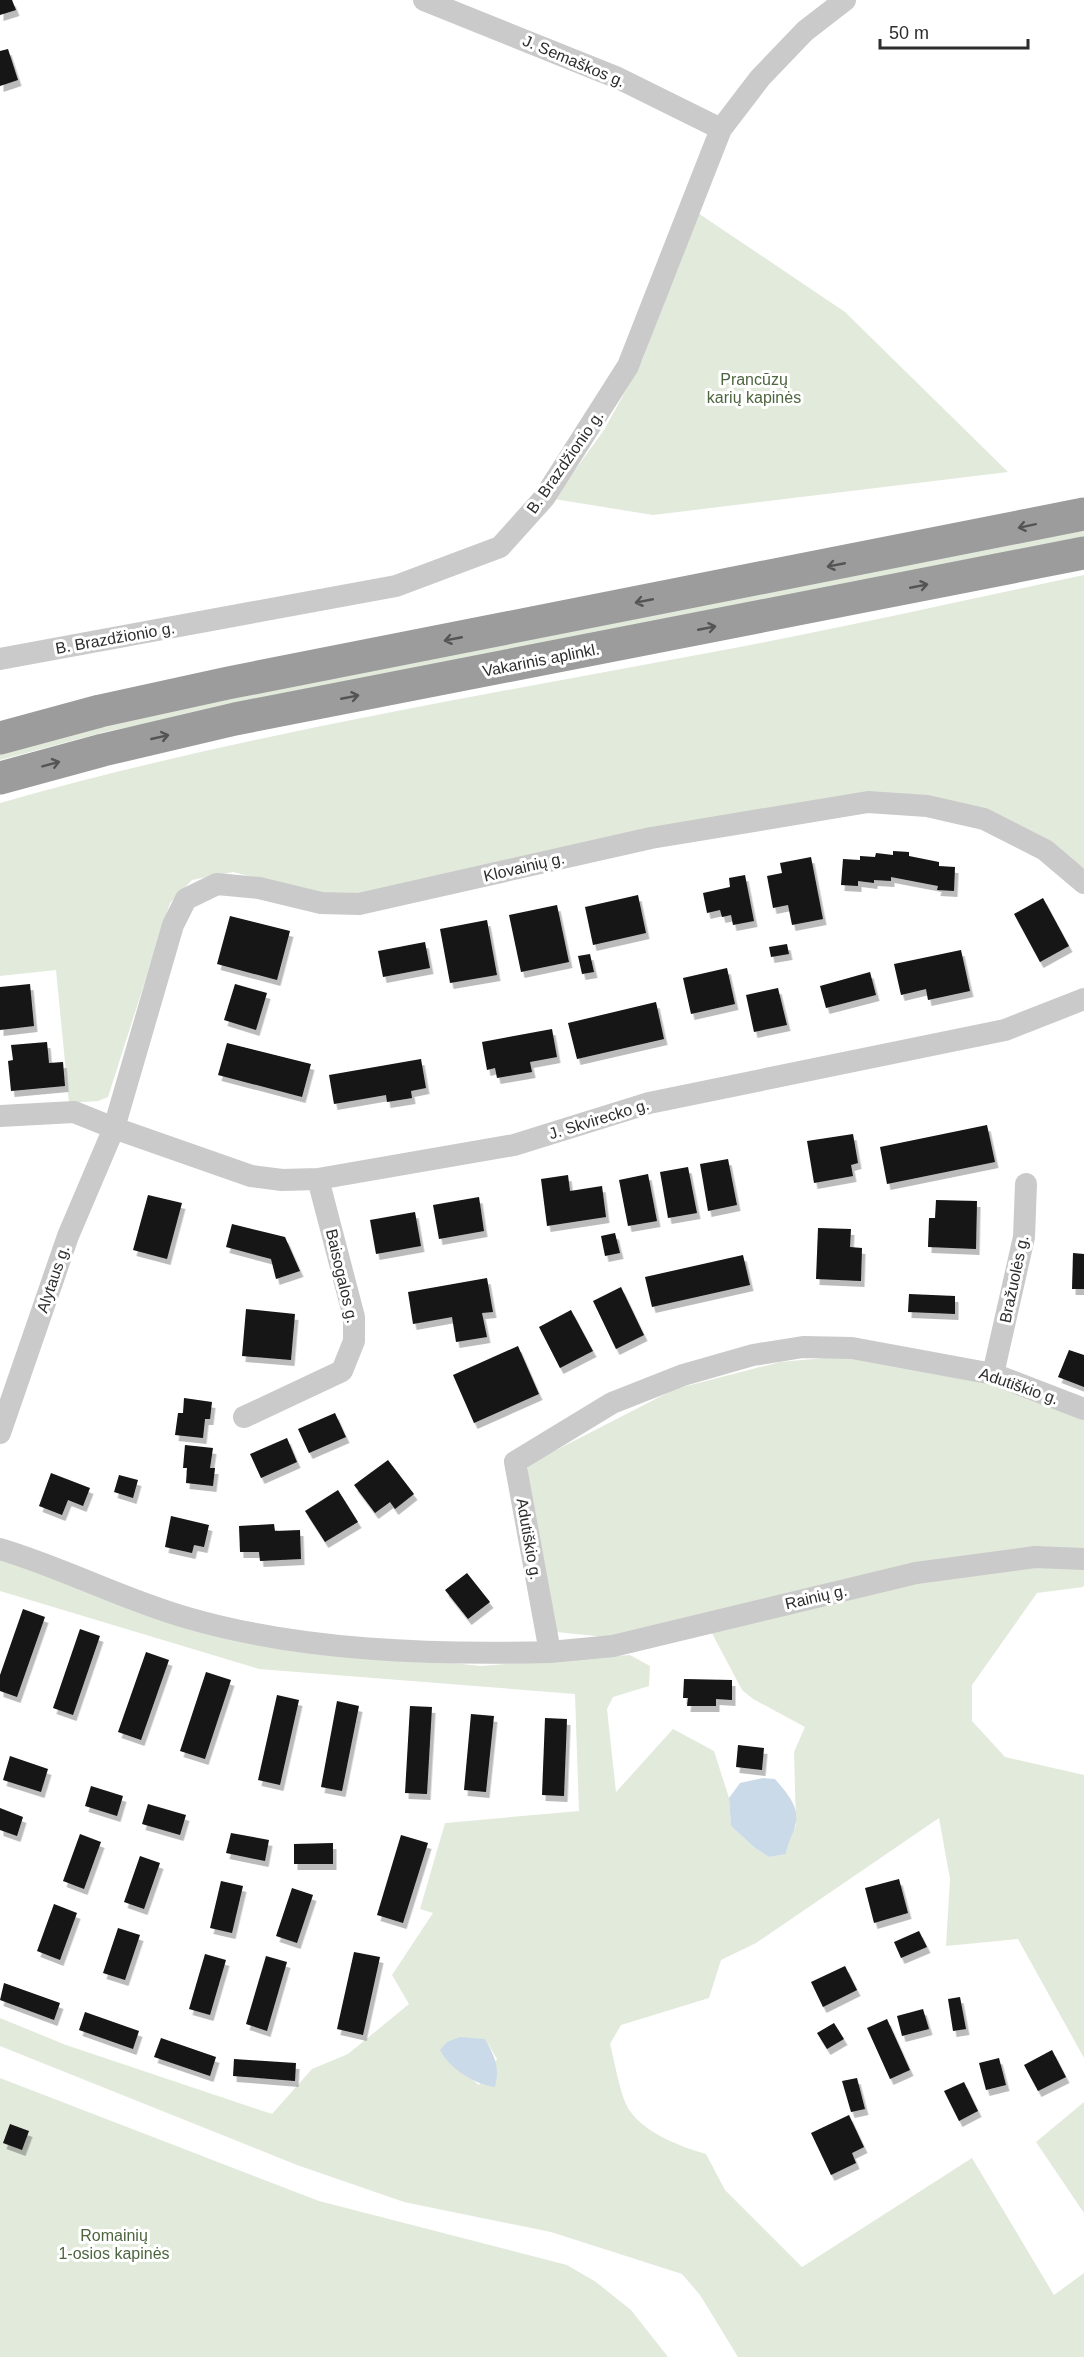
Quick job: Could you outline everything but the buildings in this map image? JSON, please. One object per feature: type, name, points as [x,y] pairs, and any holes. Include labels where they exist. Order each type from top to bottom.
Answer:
[{"type":"highway","points":[[0,738],[100,711],[228,683],[1084,514]]},
{"type":"highway","name":"Vakarinis aplinkl.","points":[[0,778],[103,750],[235,719],[1084,553]]},
{"type":"street","name":"B. Brazdžionio g.","points":[[0,659],[396,586],[500,547],[544,498],[628,366],[721,129],[760,78],[805,31],[845,0]]},
{"type":"street","name":"J. Semaškos g.","points":[[431,1],[618,78],[721,129]]},
{"type":"street","name":"Klovainių g.","points":[[114,1128],[173,925],[186,899],[218,884],[259,888],[321,903],[359,904],[651,838],[868,802],[927,806],[984,819],[1045,850],[1084,883]]},
{"type":"street","name":"J. Skvirecko g.","points":[[0,1116],[74,1112],[250,1176],[282,1180],[318,1179],[514,1145],[649,1103],[1005,1030],[1084,999]]},
{"type":"street","name":"Alytaus g.","points":[[0,1433],[68,1236],[114,1128]]},
{"type":"street","name":"Baisogalos g.","points":[[244,1417],[342,1371],[354,1341],[354,1317],[318,1179]]},
{"type":"street","name":"Bražuolės g.","points":[[993,1374],[1024,1237],[1026,1184]]},
{"type":"street","name":"Adutiškio g.","points":[[550,1652],[515,1462],[612,1403],[683,1375],[753,1355],[803,1347],[852,1347],[993,1374],[1084,1409]]},
{"type":"street","points":[[0,1549],[186,1618],[247,1633],[336,1645],[414,1650],[480,1654],[550,1652]]},
{"type":"street","name":"Rainių g.","points":[[550,1652],[612,1646],[916,1573],[1035,1557],[1084,1559]]},
{"type":"green space","name":"Prancūzų karių kapinės","points":[[698,213],[845,312],[1008,472],[653,515],[554,499],[604,430],[642,361]]},
{"type":"green space","points":[[1084,526],[1084,538],[400,671],[105,732],[0,760],[0,751],[106,720]]},
{"type":"green space","points":[[1084,575],[1084,868],[1047,843],[934,802],[361,895],[313,893],[233,872],[192,880],[170,903],[108,1097],[98,1101],[69,1103],[56,970],[0,976],[0,803],[177,757],[355,719],[806,634]]},
{"type":"green space","points":[[847,1356],[988,1384],[1084,1416],[1084,1585],[1083,1587],[1037,1593],[972,1685],[972,1721],[1005,1757],[1084,1775],[1084,2058],[1018,1939],[946,1946],[950,1879],[939,1818],[756,1943],[721,1960],[709,1998],[621,2025],[610,2044],[626,2105],[637,2119],[654,2132],[675,2143],[706,2154],[725,2190],[802,2267],[972,2158],[1054,2295],[1084,2273],[1084,2357],[738,2357],[700,2295],[682,2274],[551,2232],[404,2202],[297,2165],[0,2046],[0,2018],[66,2045],[272,2114],[312,2069],[348,2054],[409,2004],[392,1975],[433,1913],[420,1909],[445,1823],[579,1811],[575,1694],[259,1669],[0,1591],[0,1559],[256,1643],[481,1666],[630,1655],[650,1666],[649,1686],[613,1697],[607,1709],[616,1792],[673,1729],[714,1751],[729,1798],[731,1826],[755,1848],[769,1857],[786,1854],[788,1839],[796,1825],[794,1752],[805,1727],[753,1699],[742,1690],[706,1622],[633,1640],[557,1632],[525,1476],[529,1464],[675,1389],[780,1362]],"holes":[[[485,2039],[497,2059],[479,2085],[463,2072]]]},
{"type":"green space","name":"Romainių 1-osios kapinės","points":[[0,2078],[319,2201],[567,2265],[596,2282],[631,2310],[668,2357],[0,2357]]},
{"type":"green space","points":[[1084,2102],[1084,2213],[1036,2142]]},
{"type":"water","points":[[763,1778],[775,1779],[788,1795],[796,1812],[795,1826],[786,1854],[769,1857],[755,1848],[731,1826],[729,1798],[740,1783]]},
{"type":"water","points":[[460,2037],[485,2039],[496,2062],[495,2087],[479,2083],[463,2074],[444,2057],[440,2050],[447,2042]]}]
